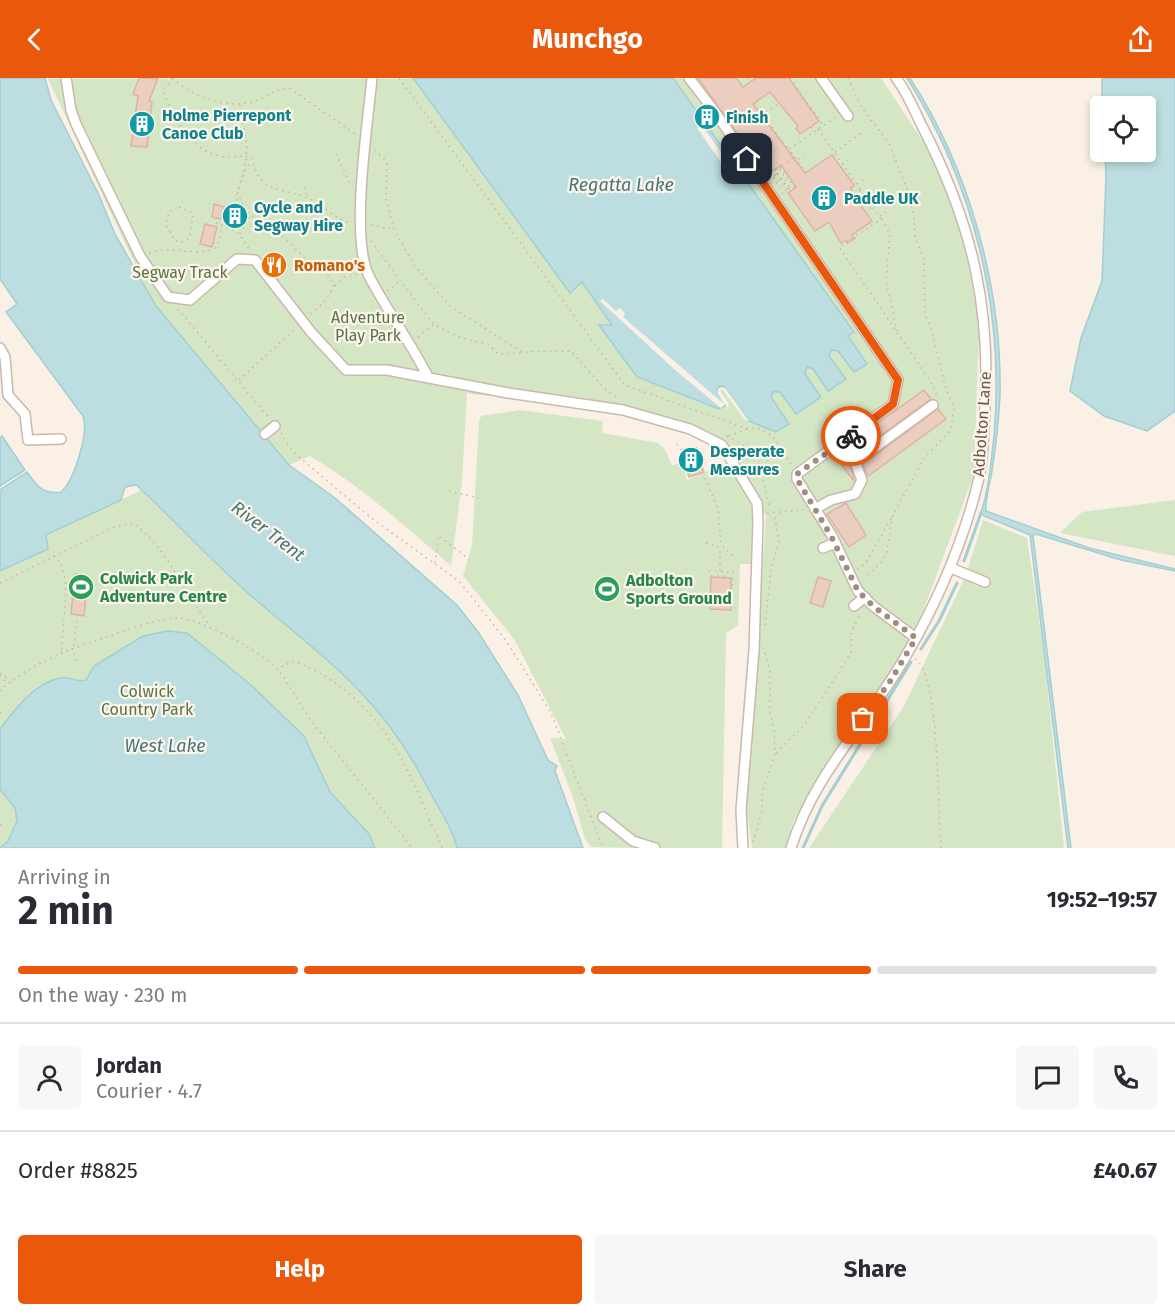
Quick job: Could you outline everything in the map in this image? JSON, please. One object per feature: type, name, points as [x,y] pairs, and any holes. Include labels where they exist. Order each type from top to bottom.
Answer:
[{"type":"street","points":[[66,78],[76,124],[140,256],[168,297],[190,300],[237,259],[255,260],[344,369],[384,370],[508,393],[645,414],[690,429],[722,445],[757,503],[754,650],[741,810],[747,847]]},
{"type":"street","points":[[372,78],[364,140],[361,202],[361,225],[369,277],[432,378],[431,389]]},
{"type":"street","points":[[689,78],[715,112],[898,380],[893,404],[797,474],[797,479],[858,589],[866,599],[916,638]]},
{"type":"street","points":[[821,78],[847,113]]},
{"type":"street","name":"Adbolton Lane","points":[[791,848],[800,821],[816,788],[891,680],[916,638],[951,568],[980,476],[987,386],[985,314],[965,225],[943,166],[896,78]]},
{"type":"street","points":[[0,348],[5,357],[8,395],[25,414],[28,440],[61,439]]},
{"type":"street","points":[[815,509],[831,500],[855,494],[862,480],[855,462],[933,405]]},
{"type":"street","points":[[265,434],[275,426]]},
{"type":"street","points":[[823,548],[834,543]]},
{"type":"street","points":[[951,568],[985,582]]},
{"type":"street","points":[[854,606],[866,599]]},
{"type":"street","points":[[603,817],[633,841],[655,848]]},
{"type":"path","points":[[394,229],[361,225],[340,218],[308,198],[269,188],[259,177],[252,158],[247,155],[225,157],[209,152],[180,128],[164,91],[173,78],[182,87],[209,99],[239,104],[256,100],[273,90],[289,88],[364,140],[387,162],[386,199],[394,229],[414,265],[450,306],[464,318],[499,335],[522,352]]},
{"type":"path","points":[[399,78],[625,385],[748,429]]},
{"type":"path","points":[[790,78],[824,126]]},
{"type":"path","points":[[848,78],[861,107],[889,143],[908,192],[914,217],[915,238],[924,259],[925,315],[930,325],[946,389],[954,408],[951,430],[924,458],[865,564],[849,576]]},
{"type":"path","points":[[715,103],[719,100]]},
{"type":"path","points":[[239,104],[247,155],[236,197],[241,208],[287,240],[308,261],[330,277],[334,286]]},
{"type":"path","points":[[754,104],[807,173]]},
{"type":"path","points":[[762,116],[778,104]]},
{"type":"path","points":[[711,114],[723,107]]},
{"type":"path","points":[[789,149],[847,113]]},
{"type":"path","points":[[811,127],[815,132]]},
{"type":"path","points":[[818,129],[890,234],[886,281],[899,337]]},
{"type":"path","points":[[738,130],[768,173],[777,171],[795,156]]},
{"type":"path","points":[[834,153],[861,133]]},
{"type":"path","points":[[336,154],[361,202]]},
{"type":"path","points":[[797,159],[804,156]]},
{"type":"path","points":[[842,164],[849,160]]},
{"type":"path","points":[[250,216],[241,205],[238,193],[248,164],[254,164]]},
{"type":"path","points":[[777,171],[789,189],[791,187],[779,170],[781,167]]},
{"type":"path","points":[[770,173],[781,167]]},
{"type":"path","points":[[781,167],[795,188]]},
{"type":"path","points":[[775,185],[771,177],[782,194],[785,193],[773,176],[775,174],[786,191],[789,190],[777,171]]},
{"type":"path","points":[[856,184],[864,179]]},
{"type":"path","points":[[304,188],[308,198]]},
{"type":"path","points":[[854,194],[861,190]]},
{"type":"path","points":[[858,201],[865,197]]},
{"type":"path","points":[[869,202],[876,198]]},
{"type":"path","points":[[865,212],[872,206]]},
{"type":"path","points":[[179,207],[187,208],[193,213],[190,237],[184,242],[175,241],[169,234],[166,225],[169,211],[179,207]]},
{"type":"path","points":[[886,212],[839,247],[931,382],[937,395],[937,404],[933,405]]},
{"type":"path","points":[[240,234],[250,216]]},
{"type":"path","points":[[216,218],[215,223],[227,225],[240,234],[255,260]]},
{"type":"path","points":[[340,218],[342,230]]},
{"type":"path","points":[[227,225],[228,221],[242,224]]},
{"type":"path","points":[[140,256],[165,248],[196,254],[215,248],[218,246],[222,225]]},
{"type":"path","points":[[361,225],[433,324],[461,338],[488,344],[498,354],[571,351],[606,390],[624,402]]},
{"type":"path","points":[[215,242],[215,248]]},
{"type":"path","points":[[239,380],[326,300],[354,260]]},
{"type":"path","points":[[344,277],[362,273],[369,277]]},
{"type":"path","points":[[381,295],[401,280]]},
{"type":"path","points":[[179,310],[239,380],[292,451],[387,531],[460,582],[496,627],[551,713],[603,848]]},
{"type":"path","points":[[411,345],[433,324]]},
{"type":"path","points":[[797,474],[773,435],[756,427],[728,436],[755,454],[766,484],[769,505],[763,514],[815,509]]},
{"type":"path","points":[[677,444],[683,452],[696,447],[701,466]]},
{"type":"path","points":[[705,478],[718,509],[721,546],[720,576]]},
{"type":"path","points":[[449,491],[479,498]]},
{"type":"path","points":[[764,633],[768,617],[771,568],[779,542],[774,512]]},
{"type":"path","points":[[858,589],[887,552],[892,517]]},
{"type":"path","points":[[0,583],[114,527],[133,522],[146,532],[161,550],[185,592],[211,626],[276,669],[293,688],[309,718],[412,848]]},
{"type":"path","points":[[434,564],[439,536],[469,559]]},
{"type":"path","points":[[706,543],[721,546],[736,558]]},
{"type":"path","points":[[53,556],[62,566],[66,589],[62,651]]},
{"type":"path","points":[[709,571],[733,572],[733,594]]},
{"type":"path","points":[[710,606],[711,576],[725,576]]},
{"type":"path","points":[[775,754],[805,724],[851,652],[851,633],[866,599]]},
{"type":"path","points":[[0,691],[10,681],[73,647],[177,618],[211,626]]},
{"type":"path","points":[[76,620],[73,647],[77,663]]},
{"type":"path","points":[[747,847],[762,811],[762,792],[775,754],[774,728],[770,714],[770,672],[763,641]]},
{"type":"path","points":[[912,658],[921,663],[936,721],[937,809],[941,848]]},
{"type":"path","points":[[276,669],[294,662],[326,676],[357,701],[386,732],[413,781],[442,848]]},
{"type":"path","points":[[0,674],[10,681]]},
{"type":"path","points":[[0,674],[7,684]]},
{"type":"path","points":[[0,712],[4,716]]},
{"type":"path","points":[[0,825],[6,824]]},
{"type":"green space","points":[[881,78],[949,181],[982,324],[978,357],[974,474],[921,617],[890,674],[828,760],[793,822],[786,848],[752,848],[746,806],[766,515],[759,510],[737,465],[722,441],[710,432],[666,416],[584,398],[545,393],[477,395],[467,393],[462,482],[451,566],[365,494],[310,456],[289,465],[158,313],[48,79]]},
{"type":"green space","name":"Adbolton Sports Ground","points":[[519,410],[603,421],[602,433],[658,443],[664,448],[672,465],[682,463],[687,480],[726,463],[750,502],[756,537],[755,564],[740,564],[738,625],[726,633],[722,848],[662,848],[636,839],[600,809],[605,823],[632,843],[632,848],[591,847],[585,839],[573,797],[550,738],[566,739],[514,639],[463,576],[472,545],[481,416]]},
{"type":"green space","name":"Colwick Country Park","points":[[141,490],[257,601],[336,665],[371,701],[410,753],[457,848],[0,848],[0,559]]},
{"type":"green space","points":[[1175,500],[1175,556],[1060,533],[1082,512]]},
{"type":"green space","points":[[983,520],[1027,538],[1044,654],[1064,848],[809,848],[904,706],[966,575]]},
{"type":"water","name":"River Trent","points":[[0,78],[45,78],[51,100],[98,193],[115,234],[156,306],[289,465],[335,498],[457,605],[478,632],[518,695],[548,760],[557,766],[555,771],[583,848],[457,848],[446,821],[406,750],[369,701],[328,661],[241,587],[136,485],[125,487],[121,500],[46,535],[48,549],[0,571],[0,490],[27,472],[37,485],[45,490],[61,492],[75,468],[82,445],[84,424],[83,416],[6,312],[17,304],[0,279]]},
{"type":"water","name":"Regatta Lake","points":[[413,78],[673,78],[854,332],[848,336],[867,364],[854,372],[838,351],[831,350],[829,356],[846,379],[828,391],[813,369],[807,367],[805,374],[821,397],[796,414],[780,392],[773,392],[771,397],[789,424],[776,432],[749,421],[723,386],[719,386],[717,392],[726,405],[719,409],[637,377],[599,325],[612,325],[582,282],[570,293]]},
{"type":"water","points":[[907,78],[910,78],[931,113],[965,189],[988,271],[999,353],[1000,394],[986,511],[1089,548],[1175,569],[1175,571],[1121,560],[1036,534],[1033,536],[1071,848],[1068,848],[1030,535],[984,516],[981,512],[991,465],[996,389],[989,296],[980,250],[967,205],[950,161]]},
{"type":"water","points":[[1102,78],[1175,78],[1175,411],[1147,431],[1104,416],[1070,391],[1081,338],[1102,281],[1105,162],[1156,162],[1156,96],[1102,96]]},
{"type":"water","points":[[2,436],[25,470],[0,486],[0,437]]},
{"type":"water","name":"West Lake","points":[[167,631],[187,633],[252,686],[304,736],[330,792],[369,834],[375,848],[0,848],[8,841],[17,821],[15,808],[0,789],[0,729],[18,706],[41,686],[63,677],[78,681],[86,680],[94,666],[143,636]]},
{"type":"pier","points":[[707,121],[703,127],[735,172],[740,168],[742,171],[732,178],[697,128]]},
{"type":"pier","points":[[603,299],[616,311],[620,308],[625,313],[623,317],[724,404],[717,392],[719,388],[725,388],[749,421],[745,420],[722,389],[720,391],[729,404],[728,408],[725,404],[721,408],[675,370],[600,301]]},
{"type":"building","name":"Holme Pierrepont Canoe Club","points":[[139,78],[158,78],[149,101],[152,102],[147,147],[131,146],[138,96],[133,94]]},
{"type":"building","points":[[698,78],[736,78],[743,87],[756,78],[789,78],[819,121],[800,134],[796,128],[798,126],[770,92],[753,104],[805,173],[832,155],[854,185],[851,188],[854,196],[872,221],[852,235],[855,238],[847,243],[846,240],[841,243],[829,222],[815,231],[788,193],[796,187],[781,165],[767,175]]},
{"type":"building","points":[[214,204],[244,213],[242,223],[212,217]]},
{"type":"building","points":[[205,224],[217,227],[212,247],[200,244]]},
{"type":"building","points":[[924,390],[931,399],[849,458],[854,481],[834,455]]},
{"type":"building","points":[[938,409],[946,419],[868,476],[863,464]]},
{"type":"building","name":"Desperate Measures","points":[[695,449],[704,472],[689,477],[681,454]]},
{"type":"building","points":[[846,503],[866,535],[849,547],[827,514]]},
{"type":"building","name":"Colwick Park Adventure Centre","points":[[75,574],[88,576],[84,616],[71,614]]},
{"type":"building","points":[[711,577],[731,578],[731,610],[710,609]]},
{"type":"building","points":[[818,577],[831,581],[823,607],[810,603]]},
{"type":"waterway","points":[[964,561],[981,513]]},
{"type":"waterway","points":[[921,649],[939,621],[957,583]]},
{"type":"waterway","points":[[803,848],[822,806],[911,662]]},
{"type":"way so far","points":[[851,436],[797,474],[797,479],[831,536],[858,591],[873,606],[916,638],[891,680],[863,719]]},
{"type":"place","name":"Finish","points":[[707,117]]},
{"type":"place","name":"Holme Pierrepont Canoe Club","points":[[142,124]]},
{"type":"place","name":"Paddle UK","points":[[824,198]]},
{"type":"place","name":"Cycle and Segway Hire","points":[[235,216]]},
{"type":"place","name":"Romano's","points":[[274,265]]},
{"type":"place","name":"Desperate Measures","points":[[691,460]]},
{"type":"place","name":"Colwick Park Adventure Centre","points":[[81,587]]},
{"type":"place","name":"Adbolton Sports Ground","points":[[607,589]]},
{"type":"route","points":[[747,159],[898,380],[893,404],[851,436]]},
{"type":"park label","name":"Segway Track","points":[[180,272]]},
{"type":"park label","name":"Adventure Play Park","points":[[368,326]]}]
